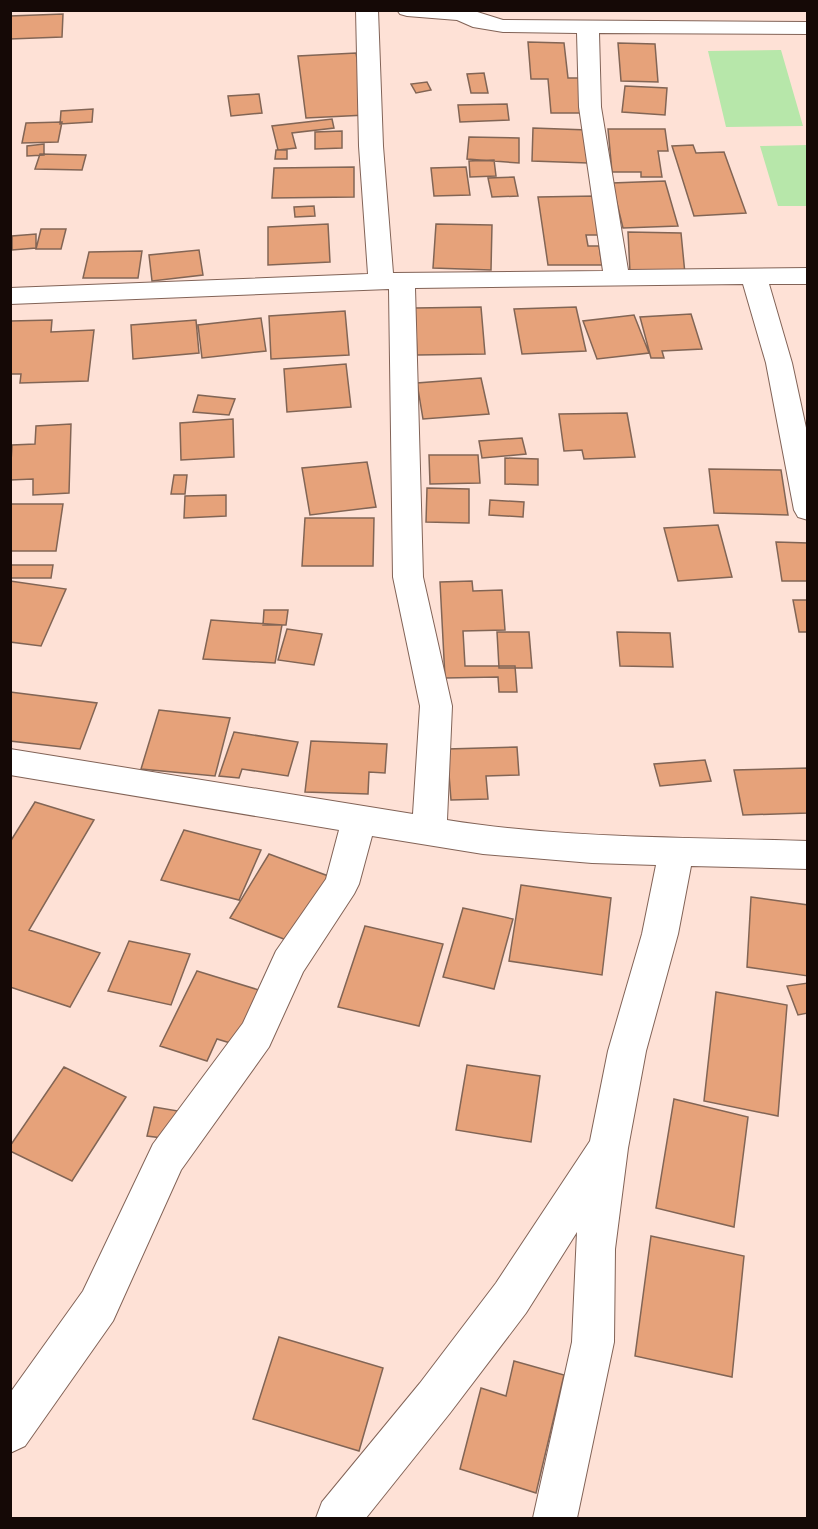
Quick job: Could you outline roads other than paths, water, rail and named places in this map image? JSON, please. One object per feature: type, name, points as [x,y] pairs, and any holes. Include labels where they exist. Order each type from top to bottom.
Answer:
[{"type":"street","points":[[367,10],[367,80],[391,280],[408,577],[436,706],[429,832]]},
{"type":"street","points":[[407,10],[460,12],[481,22],[503,26],[588,27],[665,19],[807,28]]},
{"type":"street","points":[[588,27],[590,107],[617,278]]},
{"type":"street","points":[[10,296],[391,280],[807,276]]},
{"type":"street","points":[[754,277],[779,363],[807,510]]},
{"type":"street","points":[[10,762],[429,832],[516,843],[592,849],[807,855]]},
{"type":"street","points":[[10,1431],[98,1306],[167,1157],[256,1035],[289,962],[342,884],[359,820]]},
{"type":"street","points":[[555,1518],[593,1342],[595,1249],[608,1148],[627,1051],[660,934],[676,852]]},
{"type":"street","points":[[338,1518],[435,1398],[511,1298],[608,1148]]}]
